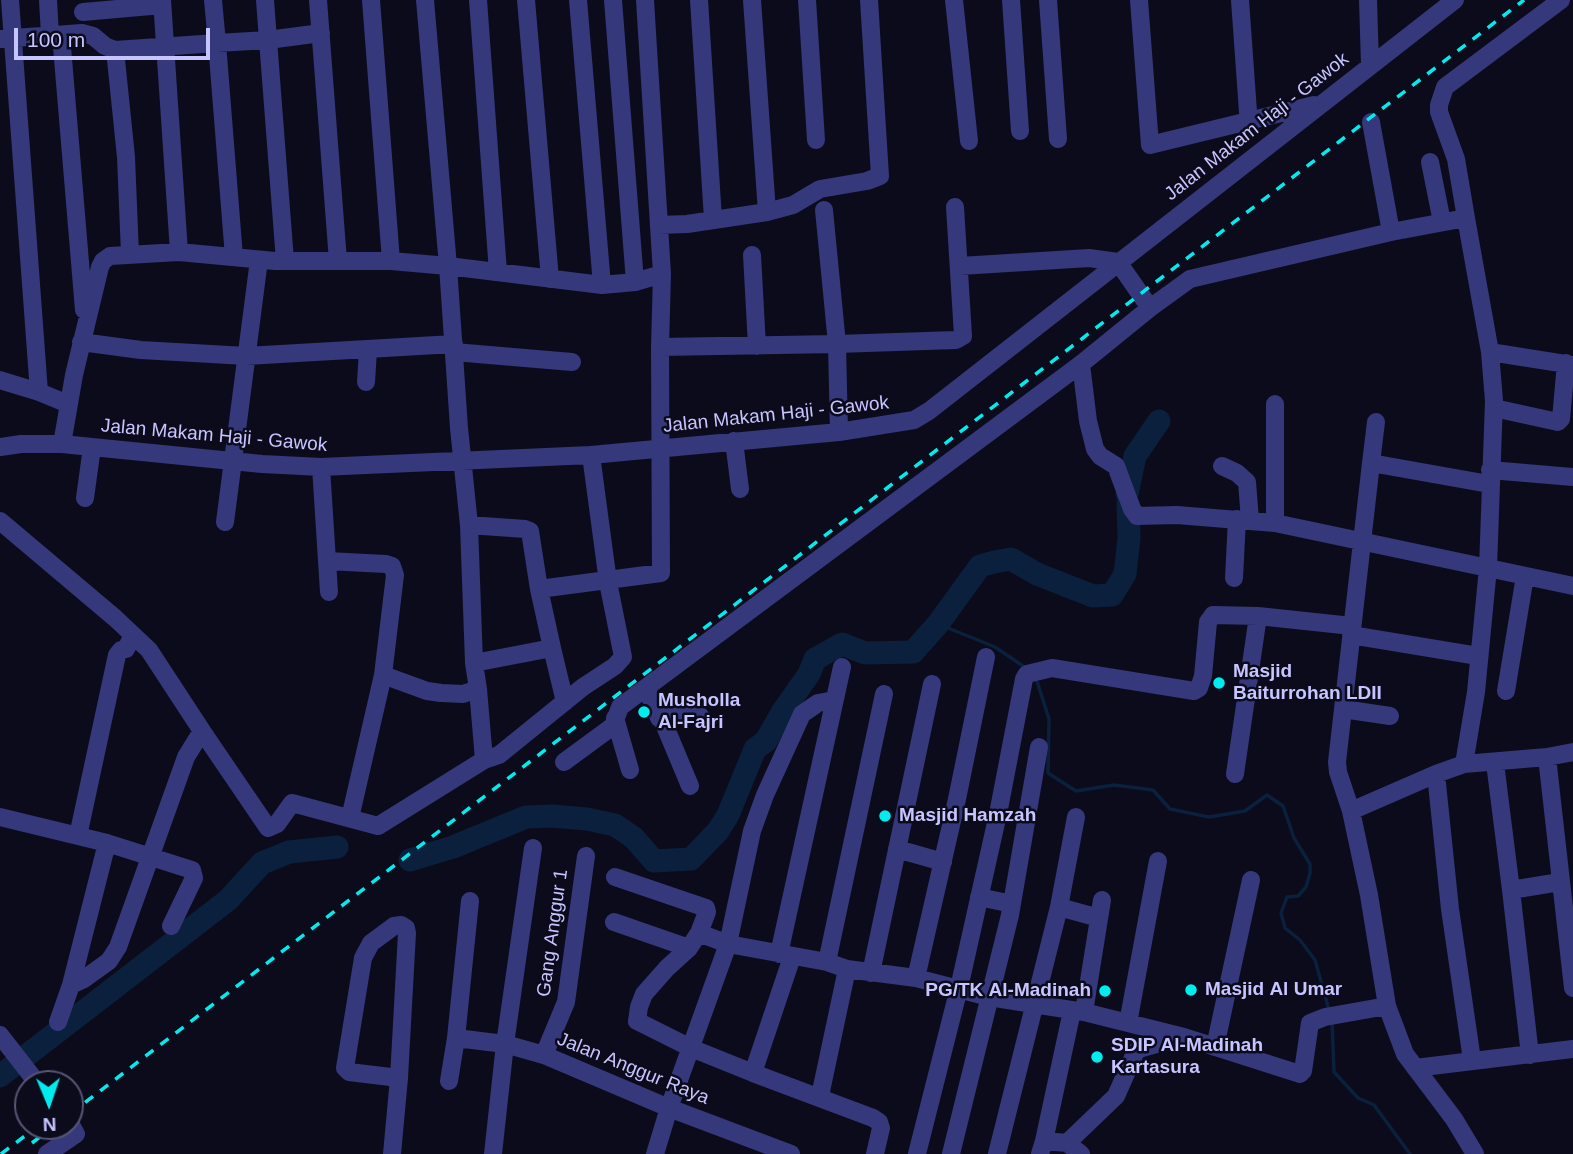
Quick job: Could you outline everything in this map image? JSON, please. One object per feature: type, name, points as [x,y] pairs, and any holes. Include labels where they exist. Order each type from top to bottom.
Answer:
[{"type":"street","points":[[10,0],[6,38],[39,392]]},
{"type":"street","points":[[48,0],[55,35],[83,334]]},
{"type":"street","points":[[213,0],[233,257]]},
{"type":"street","points":[[265,0],[285,261]]},
{"type":"street","points":[[318,0],[338,261]]},
{"type":"street","points":[[371,0],[391,261]]},
{"type":"street","points":[[425,0],[448,266],[461,462],[469,525],[474,663],[484,760]]},
{"type":"street","points":[[478,0],[498,272]]},
{"type":"street","points":[[526,0],[550,279]]},
{"type":"street","points":[[578,0],[602,285]]},
{"type":"street","points":[[612,0],[635,282]]},
{"type":"street","points":[[538,589],[661,573],[662,274],[645,0]]},
{"type":"street","points":[[699,0],[713,219]]},
{"type":"street","points":[[752,0],[767,212]]},
{"type":"street","points":[[807,0],[816,141]]},
{"type":"street","points":[[659,225],[687,224],[767,212],[793,205],[820,189],[867,181],[880,176],[869,0]]},
{"type":"street","points":[[954,0],[969,141]]},
{"type":"street","points":[[1011,0],[1020,131]]},
{"type":"street","points":[[1048,0],[1058,139]]},
{"type":"street","points":[[1139,0],[1150,145],[1321,103]]},
{"type":"street","points":[[1240,0],[1248,112]]},
{"type":"street","points":[[1368,0],[1370,65]]},
{"type":"street","name":"Jalan Makam Haji - Gawok","points":[[0,447],[20,444],[65,423],[92,447],[321,467],[591,455],[898,424],[921,416],[1455,0]]},
{"type":"street","points":[[1464,764],[1476,692],[1488,568],[1494,408],[1490,352],[1455,159],[1439,112],[1440,98],[1445,87],[1561,0]]},
{"type":"street","points":[[85,33],[82,6],[162,3],[178,253]]},
{"type":"street","points":[[6,38],[85,33],[115,50],[268,40],[321,33]]},
{"type":"street","points":[[115,50],[126,157],[130,254]]},
{"type":"street","points":[[1371,122],[1391,232]]},
{"type":"street","points":[[1430,162],[1442,222]]},
{"type":"street","points":[[660,347],[961,339],[964,330],[955,207]]},
{"type":"street","points":[[824,210],[837,344],[839,432]]},
{"type":"street","points":[[564,762],[613,726],[620,707],[1081,365],[1179,286],[1199,275],[1466,218]]},
{"type":"street","points":[[65,423],[100,267],[110,256],[178,253],[285,261],[391,261],[602,285],[635,282],[662,274]]},
{"type":"street","points":[[752,255],[757,345]]},
{"type":"street","points":[[960,266],[1089,258],[1118,262],[1150,308]]},
{"type":"street","points":[[225,523],[259,260]]},
{"type":"street","points":[[83,334],[141,350],[246,356],[454,348],[572,362]]},
{"type":"street","points":[[366,383],[368,350]]},
{"type":"street","points":[[1490,352],[1570,364],[1561,419],[1558,422],[1494,408]]},
{"type":"street","points":[[1081,365],[1084,398],[1095,449],[1100,456],[1116,466],[1134,513],[1141,517],[1177,515],[1275,523],[1573,586]]},
{"type":"street","points":[[0,380],[39,392],[65,423]]},
{"type":"street","points":[[1275,404],[1275,523]]},
{"type":"street","points":[[1376,422],[1338,772],[1351,810],[1369,895],[1387,1006],[1405,1054],[1454,1119],[1475,1154]]},
{"type":"street","points":[[734,441],[740,489]]},
{"type":"street","points":[[85,498],[92,447]]},
{"type":"street","points":[[0,521],[149,650],[268,828],[277,824],[292,803],[373,825],[382,824],[484,760],[499,755],[583,687],[615,666],[623,657],[608,582],[591,455]]},
{"type":"street","points":[[1371,463],[1490,477],[1573,477]]},
{"type":"street","points":[[1222,466],[1237,473],[1247,482],[1244,520],[1234,578]]},
{"type":"street","points":[[321,467],[329,592]]},
{"type":"street","points":[[469,525],[529,530],[538,589],[565,702]]},
{"type":"street","points":[[327,561],[386,564],[392,566],[395,575],[383,675],[350,818]]},
{"type":"street","points":[[1506,691],[1525,576]]},
{"type":"street","points":[[917,1154],[959,988],[1027,674],[1052,668],[1194,691],[1199,688],[1203,677],[1209,618],[1221,614],[1258,615],[1478,656]]},
{"type":"street","points":[[1235,775],[1258,615]]},
{"type":"street","points":[[78,836],[117,655],[126,649],[133,635]]},
{"type":"street","points":[[474,663],[552,648]]},
{"type":"street","points":[[915,978],[943,862],[986,657]]},
{"type":"street","points":[[753,1073],[786,956],[842,667]]},
{"type":"street","points":[[383,675],[427,691],[463,694],[478,689]]},
{"type":"street","points":[[871,973],[932,684]]},
{"type":"street","points":[[646,688],[690,786]]},
{"type":"street","points":[[827,962],[884,694]]},
{"type":"street","points":[[655,1154],[668,1108],[728,944],[752,831],[765,795],[802,714],[818,703],[834,700]]},
{"type":"street","points":[[662,719],[690,708],[701,717]]},
{"type":"street","points":[[1343,709],[1390,716]]},
{"type":"street","points":[[615,718],[630,770]]},
{"type":"street","points":[[71,985],[103,965],[118,947],[186,757],[202,732]]},
{"type":"street","points":[[951,1154],[1012,904],[1038,747]]},
{"type":"street","points":[[1351,810],[1464,764],[1495,763],[1573,752]]},
{"type":"street","points":[[1547,757],[1573,988]]},
{"type":"street","points":[[1495,763],[1530,1055]]},
{"type":"street","points":[[1436,774],[1448,895],[1472,1060]]},
{"type":"street","points":[[998,814],[1027,820]]},
{"type":"street","points":[[0,817],[107,843],[187,868],[194,874],[171,926]]},
{"type":"street","points":[[997,1154],[1059,907],[1076,817]]},
{"type":"street","points":[[58,1022],[71,985],[107,843]]},
{"type":"street","points":[[493,1154],[505,1044],[533,848]]},
{"type":"street","points":[[897,849],[943,862]]},
{"type":"street","name":"Gang Anggur 1","points":[[544,1055],[566,1002],[586,856]]},
{"type":"street","points":[[1128,1023],[1158,861]]},
{"type":"street","points":[[615,877],[706,908],[694,940],[644,994],[637,1021],[691,1048],[820,1096],[879,1122],[880,1138],[876,1154]]},
{"type":"street","points":[[1216,1047],[1251,880]]},
{"type":"street","points":[[1511,890],[1560,882]]},
{"type":"street","points":[[979,897],[1012,904]]},
{"type":"street","points":[[449,1081],[470,901]]},
{"type":"street","points":[[1059,907],[1100,909],[1078,1012],[1042,1147],[1074,1149],[1116,1096],[1136,1051],[1184,1037]]},
{"type":"street","points":[[614,922],[694,940],[827,962],[847,969],[915,978],[989,997],[1035,1003],[1128,1023],[1184,1037],[1300,1074],[1306,1055],[1308,1025],[1332,1016],[1387,1006]]},
{"type":"street","points":[[392,1154],[399,1078],[407,933],[406,928],[401,925],[394,926],[371,943],[363,958],[345,1068],[349,1072],[399,1078]]},
{"type":"street","points":[[820,1096],[847,969]]},
{"type":"street","name":"Jalan Anggur Raya","points":[[456,1038],[505,1044],[544,1055],[780,1152]]},
{"type":"street","points":[[4,1040],[27,1070]]},
{"type":"street","points":[[1415,1068],[1573,1049]]},
{"type":"street","points":[[47,1154],[67,1140]]},
{"type":"waterway","points":[[1127,494],[1135,456],[1159,421]]},
{"type":"waterway","points":[[410,860],[453,847],[526,817],[552,816],[615,825],[634,838],[654,861],[691,859],[718,831],[728,815],[755,749],[766,741],[809,674],[815,659],[842,644],[865,653],[913,652],[938,624],[980,566],[994,562],[1011,559],[1037,574],[1093,596],[1112,595],[1125,574],[1129,538],[1128,504]]},
{"type":"waterway","points":[[938,624],[995,647],[1026,668]]},
{"type":"waterway","points":[[1036,678],[1049,719],[1048,773],[1076,791],[1114,785],[1153,790],[1170,809],[1209,817],[1245,811],[1267,795],[1283,806],[1294,838],[1310,864],[1310,873],[1306,887],[1298,896],[1287,897],[1281,913],[1285,928],[1300,940],[1315,960],[1329,1010]]},
{"type":"waterway","points":[[0,1076],[228,900],[262,863],[289,852],[337,847]]},
{"type":"waterway","points":[[1332,1021],[1334,1072],[1358,1098],[1374,1105],[1410,1154]]},
{"type":"railway","points":[[84,1103],[1524,0]]},
{"type":"railway","points":[[1,1154],[20,1140]]},
{"type":"railway","points":[[32,1143],[36,1140]]},
{"type":"place","name":"Masjid Baiturrohan LDII","points":[[1219,683]]},
{"type":"place","name":"Musholla Al-Fajri","points":[[644,712]]},
{"type":"place","name":"Masjid Hamzah","points":[[885,816]]},
{"type":"place","name":"Masjid Al Umar","points":[[1191,990]]},
{"type":"place","name":"PG/TK Al-Madinah","points":[[1105,991]]},
{"type":"place","name":"SDIP Al-Madinah Kartasura","points":[[1097,1057]]}]
